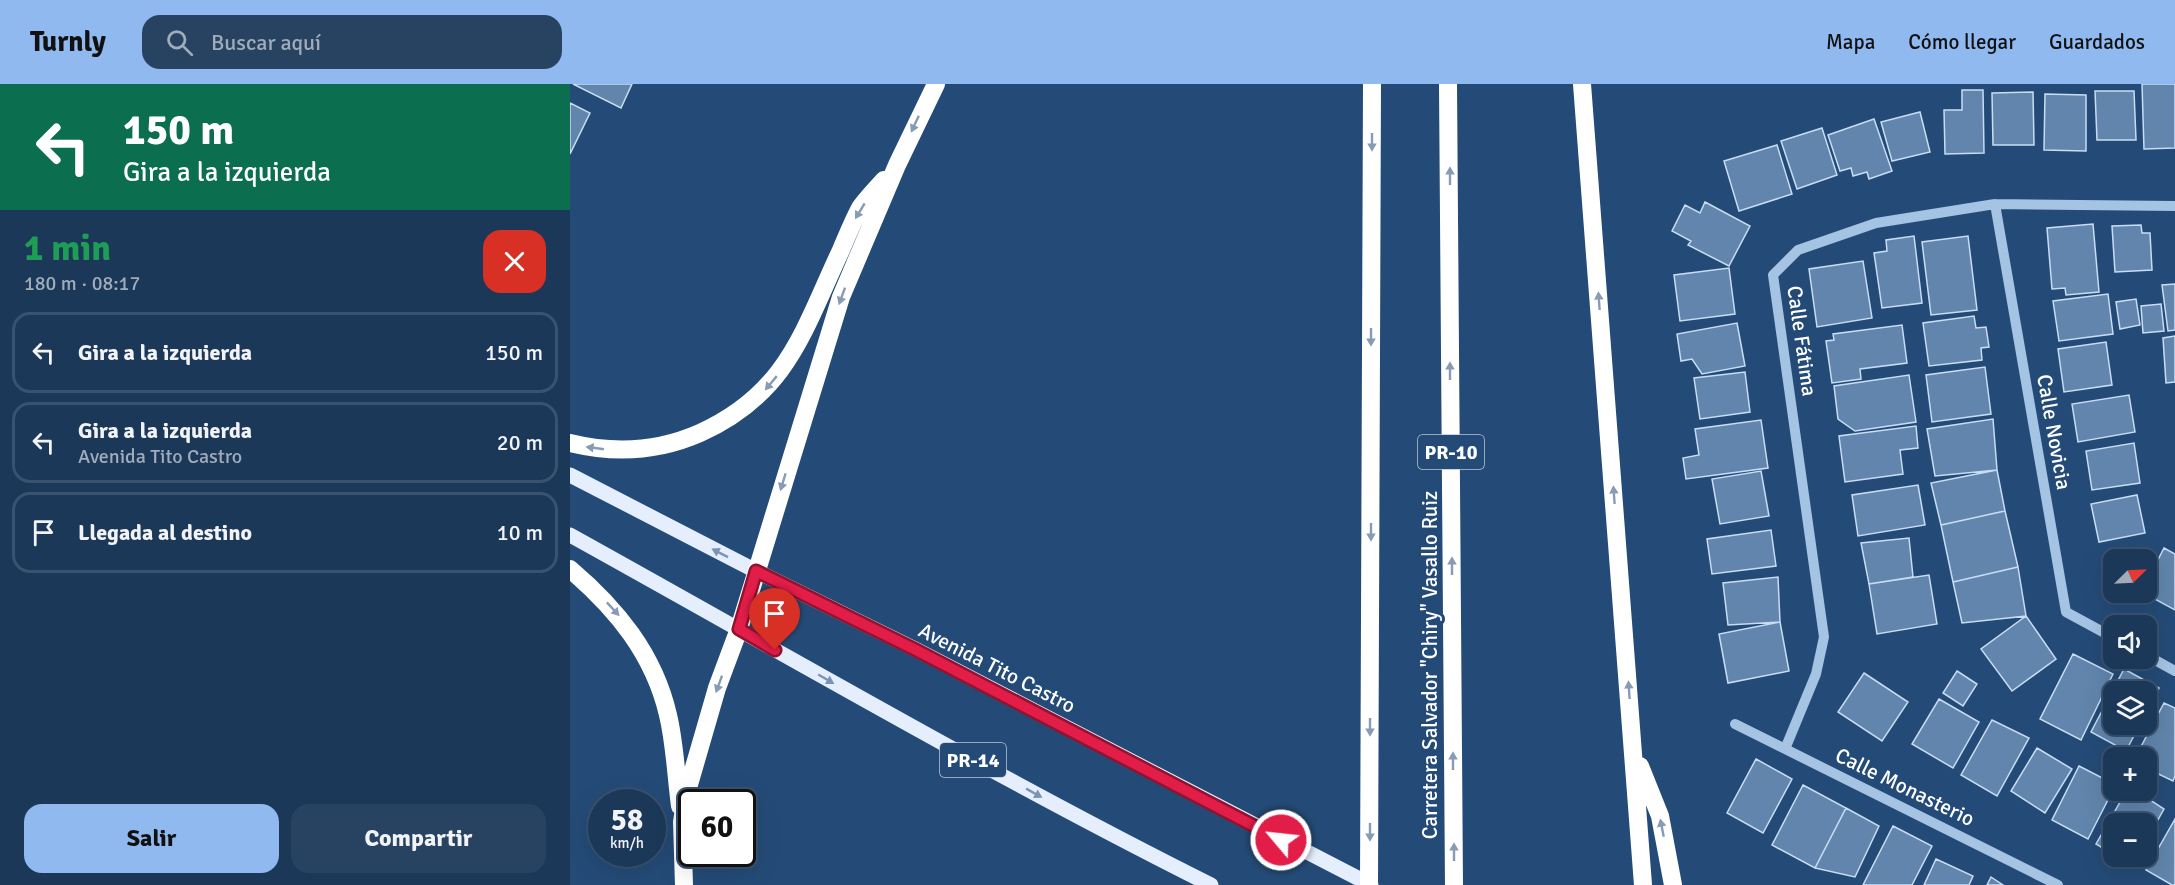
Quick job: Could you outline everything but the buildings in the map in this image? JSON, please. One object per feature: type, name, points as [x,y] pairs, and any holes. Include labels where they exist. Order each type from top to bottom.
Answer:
[{"type":"highway","points":[[688,789],[717,688],[739,629],[841,297],[897,165],[936,84]]},
{"type":"highway","points":[[1370,885],[1372,84]]},
{"type":"highway","name":"Carretera Salvador \"Chiry\" Vasallo Ruiz","points":[[1448,84],[1454,885]]},
{"type":"highway","points":[[1582,84],[1643,885]]},
{"type":"highway","points":[[1585,123],[1591,84]]},
{"type":"highway","points":[[570,443],[628,451],[669,444],[708,429],[748,405],[764,391],[794,353],[861,208],[897,165]]},
{"type":"highway","points":[[570,569],[619,615],[636,639],[654,672],[669,717],[678,790]]},
{"type":"highway","points":[[1634,748],[1660,816],[1673,885]]},
{"type":"highway","points":[[683,867],[684,885]]},
{"type":"main road","name":"Avenida Tito Castro","points":[[570,476],[916,650],[1370,885]]},
{"type":"main road","name":"PR-14","points":[[570,535],[1113,836],[1210,885]]},
{"type":"street","name":"Calle Fátima","points":[[1785,749],[1816,674],[1824,637],[1773,276],[1798,250],[1876,223],[1995,204],[2175,206]]},
{"type":"street","name":"Calle Novicia","points":[[1995,204],[2066,612],[2103,632]]},
{"type":"street","points":[[2157,661],[2175,671]]},
{"type":"street","name":"Calle Monasterio","points":[[1735,724],[2058,885]]},
{"type":"route","points":[[775,650],[739,629],[756,571],[916,650],[1281,840]]}]
